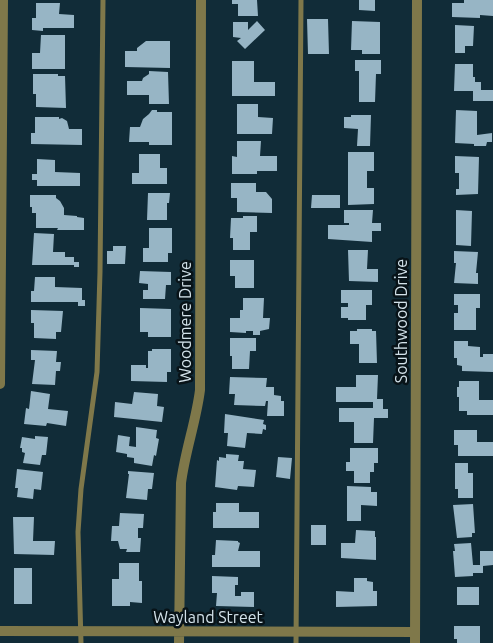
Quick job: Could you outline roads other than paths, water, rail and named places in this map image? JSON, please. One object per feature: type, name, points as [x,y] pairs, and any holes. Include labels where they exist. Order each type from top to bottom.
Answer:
[{"type":"street","points":[[0,384],[4,0]]},
{"type":"street","name":"Woodmere Drive","points":[[179,643],[181,483],[200,390],[202,0]]},
{"type":"street","name":"Southwood Drive","points":[[415,643],[418,0]]},
{"type":"street","name":"Wayland Street","points":[[0,631],[415,632]]},
{"type":"lane","points":[[81,643],[78,523],[97,372],[103,0]]},
{"type":"lane","points":[[296,643],[301,0]]}]
